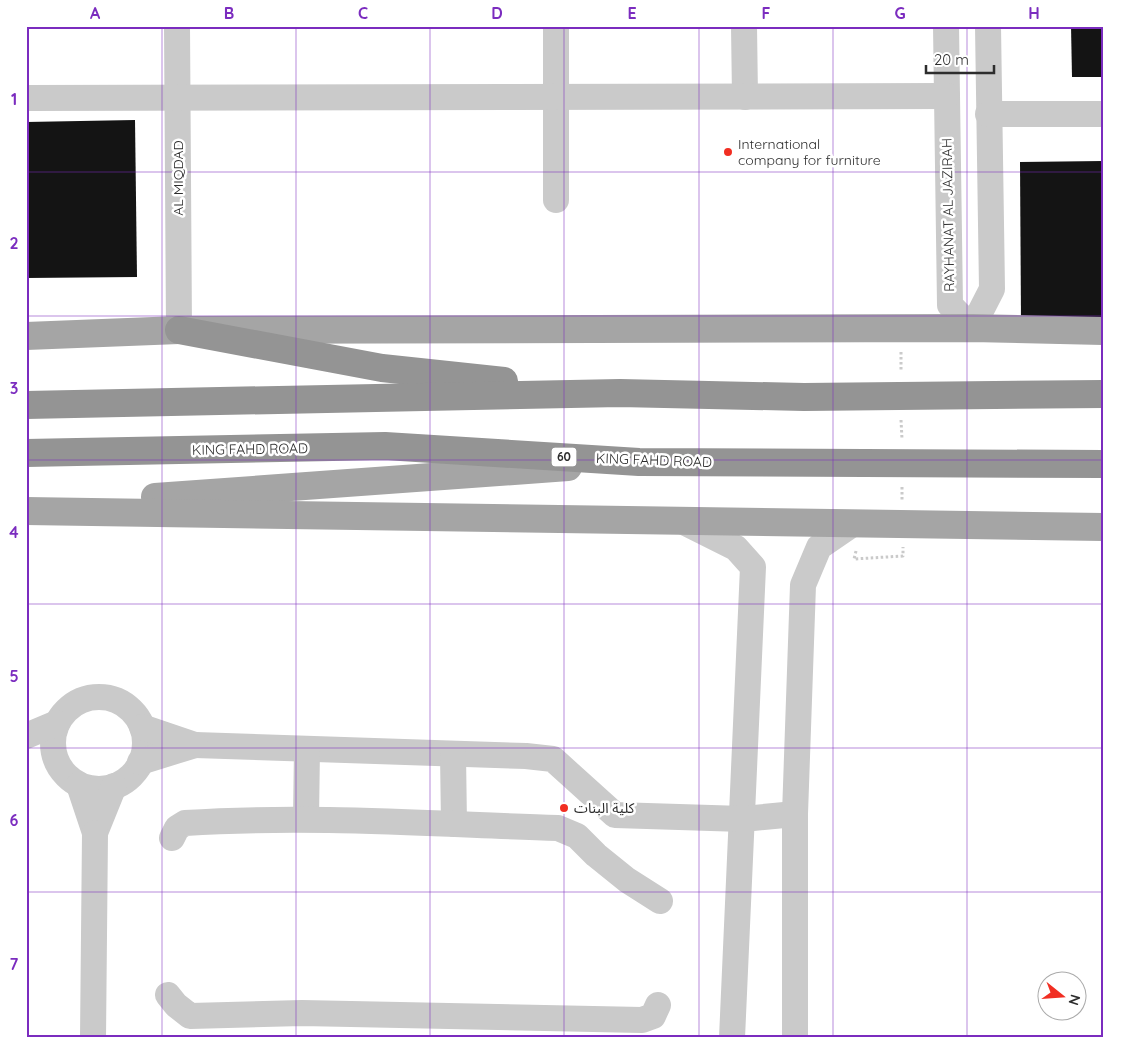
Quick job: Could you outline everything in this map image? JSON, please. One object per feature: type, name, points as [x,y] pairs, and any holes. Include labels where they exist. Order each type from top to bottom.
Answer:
[{"type":"highway","points":[[179,330],[382,368],[620,394]]},
{"type":"highway","points":[[26,405],[620,394],[804,397],[1103,394]]},
{"type":"highway","name":"KING FAHD ROAD","points":[[26,453],[385,446],[639,462],[1103,464]]},
{"type":"main road","points":[[26,336],[179,330],[972,328],[1103,331]]},
{"type":"main road","points":[[26,509],[283,486],[639,462]]},
{"type":"main road","points":[[26,509],[1103,527]]},
{"type":"street","name":"AL MIQDAD","points":[[177,26],[179,330]]},
{"type":"street","points":[[556,26],[556,200]]},
{"type":"street","points":[[744,26],[745,96]]},
{"type":"street","name":"RAYHANAT AL JAZIRAH","points":[[946,26],[950,305],[972,328]]},
{"type":"street","points":[[972,328],[992,289],[988,26]]},
{"type":"street","points":[[26,98],[947,96]]},
{"type":"street","points":[[988,114],[1103,114]]},
{"type":"street","points":[[682,520],[736,548],[753,566],[732,1038]]},
{"type":"street","points":[[795,1038],[795,814],[803,585],[819,547],[854,523]]},
{"type":"street","points":[[101,696],[118,701],[133,712],[142,727],[145,745],[140,762],[130,777],[114,786],[96,789],[79,785],[64,774],[55,759],[52,741],[57,723],[68,708],[83,699],[101,696]]},
{"type":"street","points":[[26,736],[57,723]]},
{"type":"street","points":[[142,727],[195,745],[553,759],[615,815],[743,818],[795,814]]},
{"type":"street","points":[[26,744],[55,759]]},
{"type":"street","points":[[140,762],[195,745]]},
{"type":"street","points":[[306,819],[308,749]]},
{"type":"street","points":[[453,754],[454,824]]},
{"type":"street","points":[[79,785],[95,833],[93,1038]]},
{"type":"street","points":[[95,833],[114,786]]},
{"type":"street","points":[[172,838],[177,828],[185,823],[241,819],[306,819],[558,828],[578,836],[596,856],[626,880],[660,901]]},
{"type":"street","points":[[168,995],[176,1005],[190,1016],[302,1013],[642,1020],[653,1016],[658,1005]]},
{"type":"path","points":[[901,348],[901,378]]},
{"type":"path","points":[[902,417],[902,447]]},
{"type":"path","points":[[902,486],[902,506]]},
{"type":"path","points":[[902,546],[903,556]]},
{"type":"building","points":[[1071,26],[1103,26],[1103,77],[1072,77]]},
{"type":"building","points":[[135,120],[137,277],[26,278],[26,122]]},
{"type":"building","points":[[1103,161],[1103,318],[1021,319],[1020,162]]},
{"type":"place","name":"International company for furniture","points":[[728,152]]},
{"type":"place","name":"كلية البنات","points":[[564,808]]}]
